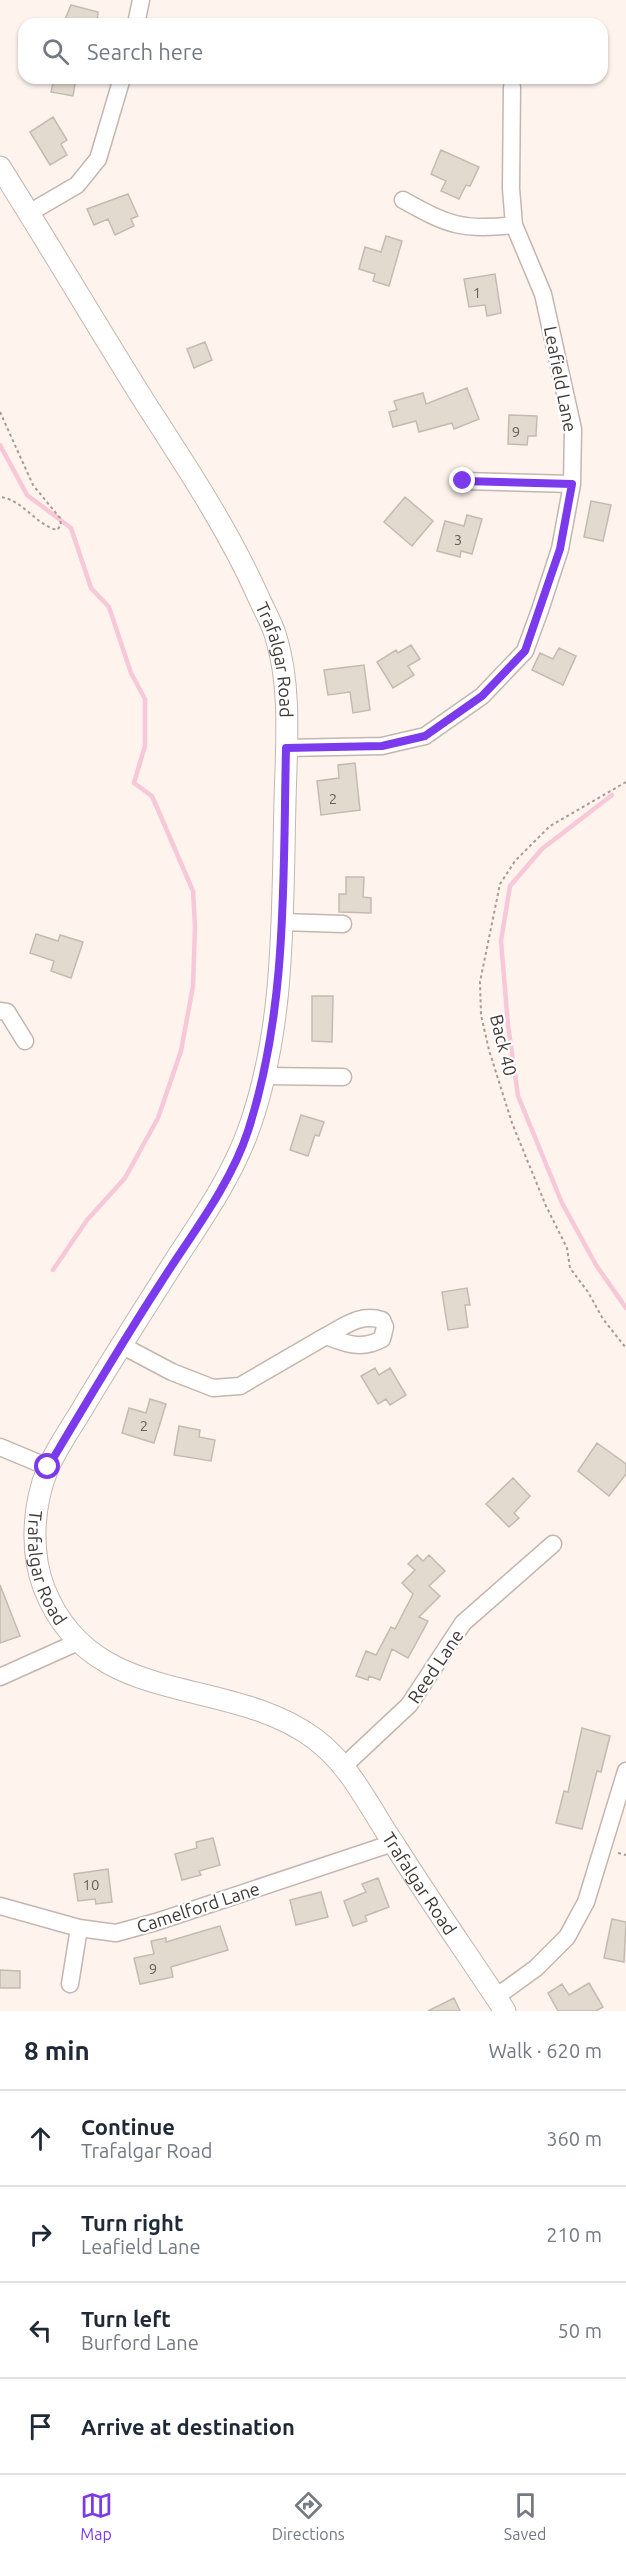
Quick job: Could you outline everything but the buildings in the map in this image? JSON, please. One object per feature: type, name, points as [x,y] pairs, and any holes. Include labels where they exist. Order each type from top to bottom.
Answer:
[{"type":"street","points":[[137,18],[141,0]]},
{"type":"street","points":[[29,213],[77,185],[98,159],[120,84]]},
{"type":"street","name":"Leafield Lane","points":[[286,748],[382,746],[425,736],[482,696],[525,651],[560,549],[572,484],[573,429],[543,294],[514,225],[511,189],[512,87]]},
{"type":"street","name":"Trafalgar Road","points":[[0,167],[189,471],[247,571],[277,639],[285,695],[282,922],[276,1000],[264,1076],[247,1133],[223,1187],[121,1345],[48,1467],[37,1505],[35,1546],[42,1581],[52,1607],[78,1642],[103,1660],[138,1678],[238,1703],[286,1719],[316,1740],[345,1765],[393,1843],[500,2004]]},
{"type":"street","points":[[403,200],[440,221],[478,229],[514,225]]},
{"type":"street","points":[[463,481],[572,484]]},
{"type":"street","points":[[282,922],[343,924]]},
{"type":"street","points":[[0,1011],[7,1012],[25,1041]]},
{"type":"street","points":[[264,1076],[343,1077]]},
{"type":"street","points":[[121,1345],[172,1372],[213,1388],[240,1386],[326,1336]]},
{"type":"street","points":[[0,1447],[48,1467]]},
{"type":"street","name":"Reed Lane","points":[[345,1765],[409,1705],[463,1623],[553,1544]]},
{"type":"street","points":[[0,1677],[78,1642]]},
{"type":"street","points":[[500,2004],[567,1937],[586,1902],[626,1771]]},
{"type":"street","name":"Camelford Lane","points":[[0,1906],[79,1928],[116,1933],[393,1843]]},
{"type":"street","points":[[70,1984],[79,1928]]},
{"type":"path","points":[[0,412],[33,485],[60,518],[61,525],[57,530],[47,528],[16,504],[0,497]]},
{"type":"path","name":"Back 40","points":[[626,782],[550,826],[515,861],[500,884],[480,982],[481,1015],[489,1050],[512,1123],[546,1206],[567,1248],[570,1268],[588,1292],[603,1319],[626,1348]]},
{"type":"waterway","points":[[0,445],[27,495],[71,528],[91,588],[109,607],[131,673],[145,699],[145,746],[134,783],[152,796],[193,891],[195,926],[193,986],[181,1051],[158,1118],[125,1178],[87,1220],[53,1270]]},
{"type":"waterway","points":[[612,795],[542,849],[510,886],[501,941],[508,1025],[518,1096],[562,1203],[596,1265],[626,1308]]},
{"type":"route","points":[[48,1467],[121,1345],[223,1187],[247,1133],[264,1076],[276,1000],[282,922],[286,748],[382,746],[425,736],[482,696],[525,651],[560,549],[572,484],[463,481]]}]
